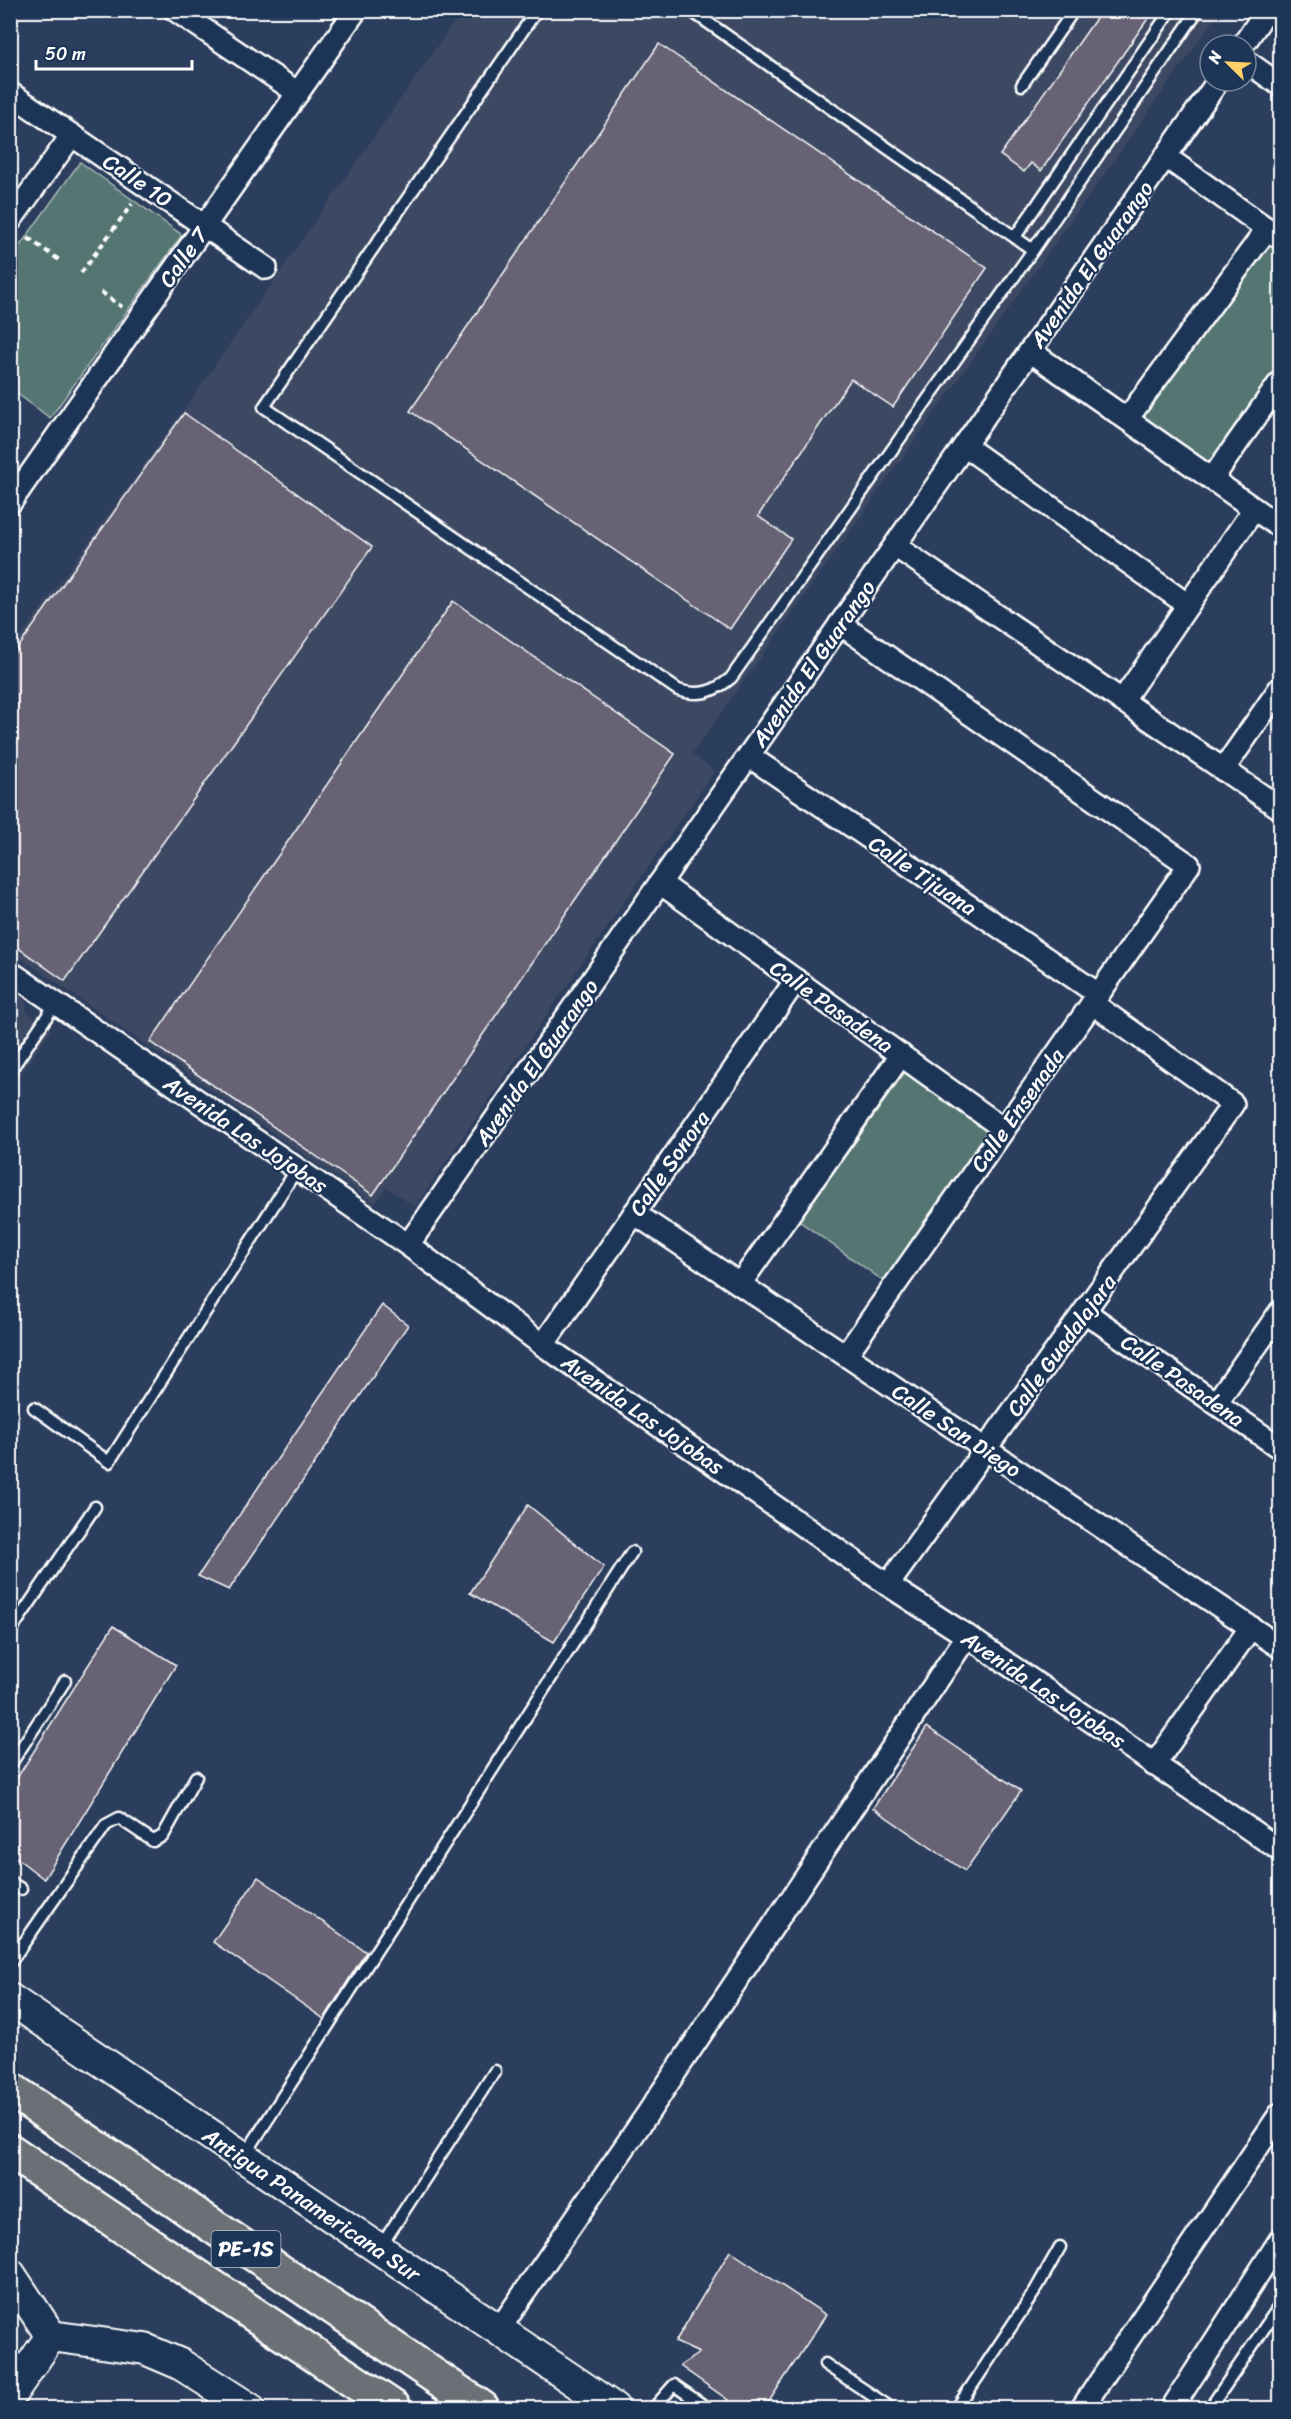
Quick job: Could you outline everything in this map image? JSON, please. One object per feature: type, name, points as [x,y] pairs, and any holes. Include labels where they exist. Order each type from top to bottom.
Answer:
[{"type":"highway","name":"PE-1S","points":[[10,2089],[482,2409]]},
{"type":"highway","name":"PE-1S","points":[[10,2151],[394,2409]]},
{"type":"main road","name":"Antigua Panamericana Sur","points":[[10,1999],[614,2409]]},
{"type":"main road","points":[[10,2274],[51,2336],[146,2349],[180,2364],[249,2409]]},
{"type":"main road","points":[[10,2396],[51,2336]]},
{"type":"street","points":[[175,10],[298,93]]},
{"type":"street","name":"Calle 7","points":[[10,503],[356,10]]},
{"type":"street","points":[[1252,33],[1268,10]]},
{"type":"street","points":[[1258,69],[1281,85]]},
{"type":"street","name":"Calle 10","points":[[10,93],[266,267]]},
{"type":"street","name":"Avenida El Guarango","points":[[408,1245],[1210,93]]},
{"type":"street","points":[[10,222],[72,135]]},
{"type":"street","points":[[1127,419],[1274,234],[1166,157]]},
{"type":"street","points":[[1030,351],[1281,527]]},
{"type":"street","points":[[1212,479],[1281,382]]},
{"type":"street","points":[[965,446],[1188,605]]},
{"type":"street","points":[[1122,701],[1254,509]]},
{"type":"street","points":[[895,546],[1281,808]]},
{"type":"street","name":"Calle Ensenada","points":[[840,624],[1189,865],[846,1355]]},
{"type":"street","points":[[1223,770],[1281,688]]},
{"type":"street","name":"Calle Tijuana","points":[[749,756],[1095,999],[1233,1104]]},
{"type":"street","name":"Calle Pasadena","points":[[660,883],[1004,1129]]},
{"type":"street","name":"Avenida Las Jojobas","points":[[10,972],[408,1245],[543,1345],[888,1585],[1281,1850]]},
{"type":"street","name":"Calle Sonora","points":[[543,1345],[796,980]]},
{"type":"street","points":[[740,1284],[901,1055]]},
{"type":"street","name":"Calle Guadalajara","points":[[888,1585],[1233,1104]]},
{"type":"street","name":"Calle San Diego","points":[[634,1213],[1281,1647]]},
{"type":"street","name":"Calle Pasadena","points":[[1085,1312],[1281,1448]]},
{"type":"street","points":[[1216,1403],[1281,1312]]},
{"type":"street","points":[[1154,1765],[1251,1627]]},
{"type":"street","points":[[498,2331],[659,2096],[966,1636]]},
{"type":"street","points":[[1082,2409],[1281,2114]]},
{"type":"street","points":[[1172,2409],[1281,2240]]},
{"type":"lane","points":[[537,10],[264,407],[678,690],[690,694],[701,694],[721,686],[731,678],[1033,250],[1197,10]]},
{"type":"lane","points":[[690,10],[1033,250]]},
{"type":"lane","points":[[1022,85],[1074,10]]},
{"type":"lane","points":[[1015,237],[1171,10]]},
{"type":"lane","points":[[10,1071],[56,1003]]},
{"type":"lane","points":[[34,1408],[109,1462],[297,1169]]},
{"type":"lane","points":[[10,1632],[95,1507]]},
{"type":"lane","points":[[243,2158],[632,1552]]},
{"type":"lane","points":[[10,1765],[64,1681]]},
{"type":"lane","points":[[10,1963],[106,1825],[119,1818],[153,1841],[163,1836],[196,1777]]},
{"type":"lane","points":[[10,1882],[21,1889]]},
{"type":"lane","points":[[379,2249],[495,2071]]},
{"type":"lane","points":[[957,2409],[1035,2291],[1060,2247]]},
{"type":"lane","points":[[1210,2409],[1281,2305]]},
{"type":"lane","points":[[825,2364],[891,2409]]},
{"type":"lane","points":[[654,2409],[674,2385],[707,2409]]},
{"type":"path","points":[[81,273],[132,204]]},
{"type":"path","points":[[28,237],[59,260]]},
{"type":"path","points":[[101,292],[125,309]]},
{"type":"path","points":[[10,2050],[18,2055]]},
{"type":"shaded area","points":[[462,11],[1220,11],[1204,33],[1198,33],[1198,42],[692,754],[714,771],[415,1207],[386,1187],[375,1204],[11,951],[11,650],[185,408]]},
{"type":"shaded area","points":[[11,989],[25,998],[27,1012],[51,1030],[11,1089]]},
{"type":"green space","points":[[80,162],[182,235],[50,418],[11,389],[11,258]]},
{"type":"green space","points":[[1266,243],[1280,252],[1280,366],[1208,467],[1140,417]]},
{"type":"green space","points":[[905,1072],[991,1133],[885,1282],[799,1221]]},
{"type":"building","points":[[1102,10],[1154,10],[1041,171],[1031,163],[1024,172],[1000,155]]},
{"type":"building","points":[[659,44],[987,268],[893,407],[851,379],[758,516],[791,539],[730,629],[410,411]]},
{"type":"building","points":[[184,413],[372,547],[65,981],[10,942],[10,659]]},
{"type":"building","points":[[453,601],[675,754],[373,1195],[150,1042]]},
{"type":"building","points":[[382,1305],[408,1325],[229,1590],[198,1576]]},
{"type":"building","points":[[528,1505],[604,1567],[554,1642],[470,1593]]},
{"type":"building","points":[[113,1626],[176,1665],[44,1879],[10,1853],[10,1789]]},
{"type":"building","points":[[927,1727],[1021,1791],[965,1871],[873,1808]]},
{"type":"building","points":[[258,1877],[366,1952],[324,2019],[213,1942]]},
{"type":"building","points":[[730,2251],[826,2315],[764,2409],[741,2409],[680,2366],[699,2353],[675,2342]]}]
